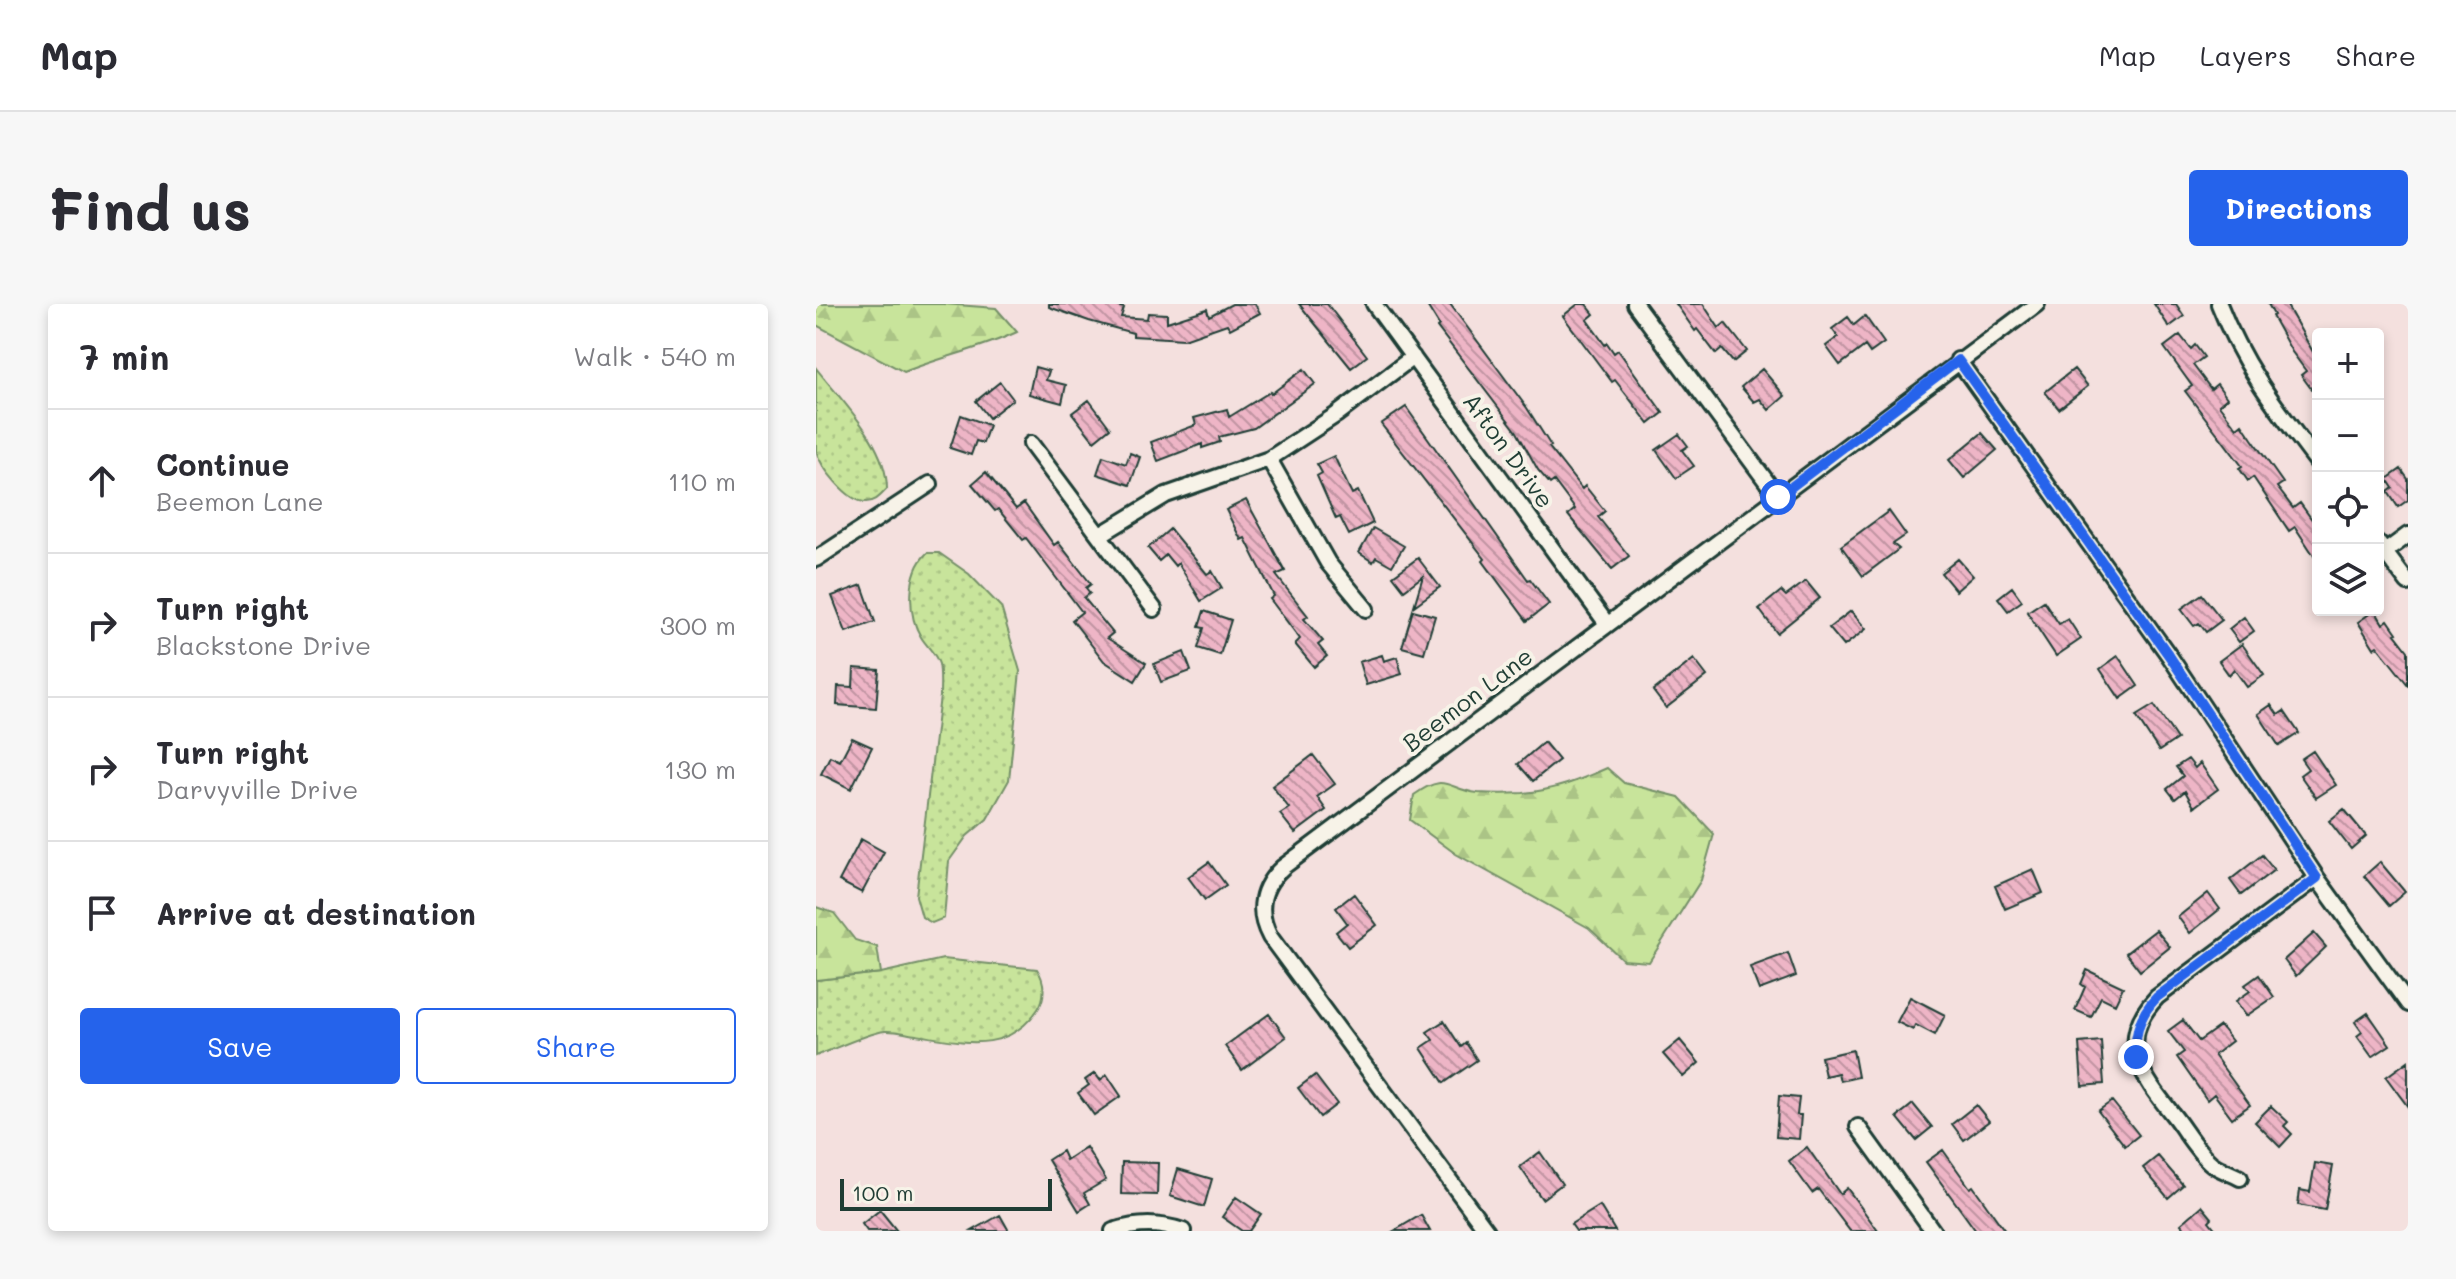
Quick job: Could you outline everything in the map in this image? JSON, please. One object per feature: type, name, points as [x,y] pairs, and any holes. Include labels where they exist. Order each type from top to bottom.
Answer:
[{"type":"street","name":"Afton Drive","points":[[1374,304],[1607,624]]},
{"type":"street","points":[[1635,304],[1778,497]]},
{"type":"street","name":"Beemon Lane","points":[[1487,1231],[1270,937],[1264,926],[1261,904],[1268,883],[1283,867],[2037,304]]},
{"type":"street","points":[[2219,304],[2231,336],[2252,374],[2312,455]]},
{"type":"street","points":[[1100,535],[1166,495],[1269,459],[1336,415],[1413,357]]},
{"type":"street","points":[[1958,360],[2170,657],[2317,878],[2408,1004]]},
{"type":"street","points":[[1031,444],[1154,609]]},
{"type":"street","points":[[1269,459],[1328,563],[1366,609]]},
{"type":"street","points":[[816,559],[930,484]]},
{"type":"street","points":[[2384,546],[2408,535]]},
{"type":"street","points":[[2384,551],[2408,583]]},
{"type":"street","points":[[2240,1178],[2211,1163],[2147,1082],[2136,1057],[2137,1030],[2145,1011],[2157,997],[2317,878]]},
{"type":"street","points":[[1858,1127],[1933,1231]]},
{"type":"street","points":[[1113,1231],[1150,1224],[1183,1231]]},
{"type":"green space","points":[[816,304],[944,304],[996,308],[1017,332],[904,372],[816,325]]},
{"type":"green space","points":[[816,368],[861,424],[880,456],[887,489],[873,501],[859,500],[843,490],[829,474],[816,450]]},
{"type":"green space","points":[[927,553],[939,553],[969,574],[1001,607],[1020,671],[1009,780],[987,819],[967,836],[949,861],[944,918],[932,923],[922,917],[916,896],[940,696],[940,671],[937,660],[916,628],[911,605],[916,571]]},
{"type":"green space","points":[[1607,768],[1624,783],[1679,797],[1714,834],[1701,880],[1649,962],[1623,960],[1589,928],[1456,854],[1410,820],[1414,795],[1434,784],[1447,784],[1478,793],[1523,793],[1546,790]]},
{"type":"green space","points":[[816,907],[834,913],[855,940],[877,947],[881,973],[816,980]]},
{"type":"green space","points":[[943,959],[1037,969],[1044,989],[1041,1004],[1026,1024],[998,1039],[968,1042],[885,1031],[816,1056],[816,980],[881,973]]},
{"type":"building","points":[[1049,304],[1111,304],[1124,308],[1121,317],[1147,319],[1148,313],[1167,314],[1167,322],[1207,309],[1209,316],[1232,304],[1255,304],[1260,313],[1230,329],[1227,324],[1184,339],[1133,336],[1133,333],[1049,307]]},
{"type":"building","points":[[1299,304],[1327,304],[1367,356],[1351,368]]},
{"type":"building","points":[[1426,304],[1450,304],[1527,408],[1549,447],[1582,489],[1585,486],[1605,511],[1598,517],[1629,556],[1612,569],[1568,515],[1575,509],[1554,481],[1550,484],[1538,470],[1517,432],[1437,327],[1439,325]]},
{"type":"building","points":[[1578,304],[1586,304],[1594,314],[1587,320],[1605,345],[1607,343],[1614,353],[1618,350],[1663,413],[1649,424],[1615,380],[1612,382],[1563,316]]},
{"type":"building","points":[[1676,304],[1703,304],[1719,328],[1725,323],[1747,351],[1733,362],[1722,349],[1716,354]]},
{"type":"building","points":[[2154,304],[2176,304],[2184,316],[2169,327]]},
{"type":"building","points":[[2268,304],[2286,304],[2312,350],[2312,390],[2301,375],[2306,371],[2292,352]]},
{"type":"building","points":[[1865,316],[1884,343],[1870,353],[1865,346],[1840,365],[1826,346],[1838,337],[1832,329],[1848,317],[1854,325]]},
{"type":"building","points":[[2180,335],[2191,349],[2195,345],[2204,357],[2193,365],[2211,389],[2217,384],[2227,398],[2219,405],[2237,428],[2242,424],[2283,483],[2277,487],[2293,508],[2300,503],[2312,520],[2312,553],[2295,527],[2289,531],[2253,477],[2248,481],[2239,468],[2242,466],[2185,391],[2192,386],[2164,347]]},
{"type":"building","points":[[1035,367],[1049,371],[1046,380],[1066,385],[1062,403],[1029,394]]},
{"type":"building","points":[[1304,369],[1315,384],[1254,428],[1219,437],[1220,442],[1202,448],[1202,444],[1158,461],[1151,442],[1196,425],[1194,418],[1227,409],[1229,417],[1271,394]]},
{"type":"building","points":[[1762,369],[1785,396],[1769,410],[1760,399],[1754,402],[1741,387]]},
{"type":"building","points":[[2074,369],[2088,386],[2059,409],[2045,392]]},
{"type":"building","points":[[1000,382],[1013,399],[989,418],[976,401]]},
{"type":"building","points":[[1089,400],[1110,428],[1094,441],[1072,413]]},
{"type":"building","points":[[1406,407],[1528,580],[1549,604],[1527,621],[1483,561],[1485,559],[1381,424]]},
{"type":"building","points":[[961,415],[989,425],[983,443],[976,441],[971,455],[950,448]]},
{"type":"building","points":[[1982,433],[1997,450],[1964,478],[1949,460]]},
{"type":"building","points":[[1679,434],[1688,446],[1682,450],[1694,466],[1676,478],[1656,450]]},
{"type":"building","points":[[1130,453],[1140,457],[1130,485],[1097,474],[1103,456],[1126,464]]},
{"type":"building","points":[[1334,456],[1352,494],[1358,491],[1373,523],[1349,535],[1340,517],[1336,519],[1317,476],[1322,473],[1317,464]]},
{"type":"building","points":[[2401,469],[2408,479],[2408,500],[2398,507],[2388,492],[2393,488],[2387,479]]},
{"type":"building","points":[[986,472],[1016,509],[1024,503],[1054,545],[1058,542],[1091,584],[1086,588],[1090,593],[1084,598],[1113,633],[1107,638],[1146,663],[1135,681],[1104,661],[1072,620],[1082,612],[1026,538],[1023,540],[972,484]]},
{"type":"building","points":[[1246,500],[1285,571],[1276,575],[1308,616],[1304,619],[1323,641],[1318,645],[1327,656],[1314,667],[1295,644],[1300,639],[1270,599],[1274,596],[1245,538],[1241,540],[1226,510]]},
{"type":"building","points":[[1889,511],[1906,535],[1893,544],[1899,549],[1863,576],[1841,546]]},
{"type":"building","points":[[1373,528],[1404,546],[1392,566],[1376,557],[1373,562],[1359,553]]},
{"type":"building","points":[[1170,529],[1207,574],[1212,571],[1222,588],[1201,601],[1178,563],[1175,566],[1166,555],[1159,561],[1148,548]]},
{"type":"building","points":[[1418,558],[1440,587],[1414,606],[1423,576],[1404,590],[1393,576]]},
{"type":"building","points":[[1958,559],[1973,576],[1956,591],[1941,573]]},
{"type":"building","points":[[1806,581],[1820,598],[1777,633],[1759,609],[1781,591],[1786,596]]},
{"type":"building","points":[[862,585],[875,622],[846,632],[832,596]]},
{"type":"building","points":[[2012,587],[2022,601],[2008,611],[1998,598]]},
{"type":"building","points":[[2202,594],[2222,620],[2206,632],[2199,623],[2194,626],[2181,609]]},
{"type":"building","points":[[2044,601],[2059,624],[2068,619],[2081,639],[2056,656],[2027,612]]},
{"type":"building","points":[[1413,610],[1435,616],[1424,653],[1402,647]]},
{"type":"building","points":[[1204,611],[1231,620],[1220,655],[1198,648],[1204,628],[1199,627]]},
{"type":"building","points":[[1851,611],[1866,629],[1844,646],[1829,628]]},
{"type":"building","points":[[2366,616],[2378,616],[2383,624],[2388,620],[2408,651],[2408,685],[2377,646],[2374,648],[2358,622]]},
{"type":"building","points":[[2244,617],[2254,631],[2239,642],[2229,629]]},
{"type":"building","points":[[2242,644],[2264,675],[2247,687],[2234,669],[2229,675],[2219,661]]},
{"type":"building","points":[[1184,652],[1191,671],[1161,682],[1154,664]]},
{"type":"building","points":[[1382,655],[1384,661],[1397,657],[1402,674],[1366,685],[1359,662]]},
{"type":"building","points":[[2118,656],[2138,686],[2120,699],[2100,669]]},
{"type":"building","points":[[1694,659],[1707,676],[1666,708],[1653,691]]},
{"type":"building","points":[[854,668],[879,670],[876,708],[837,705],[838,686],[853,687]]},
{"type":"building","points":[[2154,705],[2177,739],[2159,751],[2136,716]]},
{"type":"building","points":[[2271,705],[2278,715],[2284,711],[2299,733],[2279,746],[2258,714]]},
{"type":"building","points":[[852,738],[872,747],[851,789],[821,774],[830,756],[840,761]]},
{"type":"building","points":[[1544,742],[1559,760],[1533,781],[1518,764]]},
{"type":"building","points":[[2313,751],[2336,785],[2316,798],[2300,775],[2308,769],[2301,759]]},
{"type":"building","points":[[1313,755],[1335,784],[1317,797],[1326,810],[1295,833],[1280,814],[1289,808],[1272,786]]},
{"type":"building","points":[[2188,759],[2195,768],[2200,763],[2218,789],[2194,807],[2185,791],[2175,799],[2167,789],[2183,776],[2176,767]]},
{"type":"building","points":[[2344,809],[2366,836],[2351,849],[2329,821]]},
{"type":"building","points":[[861,839],[884,852],[862,893],[839,881]]},
{"type":"building","points":[[2262,855],[2274,870],[2241,895],[2230,880]]},
{"type":"building","points":[[1209,862],[1226,885],[1205,900],[1188,877]]},
{"type":"building","points":[[2380,862],[2405,892],[2389,906],[2364,876]]},
{"type":"building","points":[[2033,869],[2043,893],[2005,909],[1995,886]]},
{"type":"building","points":[[2208,893],[2220,909],[2190,933],[2178,917]]},
{"type":"building","points":[[1354,894],[1377,925],[1348,947],[1336,932],[1347,923],[1336,908]]},
{"type":"building","points":[[2156,930],[2170,947],[2140,971],[2126,953]]},
{"type":"building","points":[[2314,933],[2326,947],[2296,976],[2284,960]]},
{"type":"building","points":[[1788,953],[1796,976],[1759,990],[1750,967]]},
{"type":"building","points":[[2087,970],[2123,987],[2115,1004],[2101,997],[2091,1017],[2075,1010],[2085,987],[2081,984]]},
{"type":"building","points":[[2259,975],[2274,997],[2246,1016],[2236,1001],[2250,991],[2245,985]]},
{"type":"building","points":[[1910,997],[1945,1015],[1935,1035],[1916,1025],[1913,1030],[1897,1022]]},
{"type":"building","points":[[2368,1013],[2390,1045],[2372,1057],[2357,1036],[2362,1032],[2355,1022]]},
{"type":"building","points":[[1269,1014],[1286,1037],[1242,1070],[1225,1046]]},
{"type":"building","points":[[2183,1020],[2199,1041],[2220,1026],[2232,1041],[2214,1055],[2250,1105],[2232,1118],[2214,1094],[2207,1100],[2177,1057],[2184,1052],[2168,1031]]},
{"type":"building","points":[[1444,1021],[1461,1047],[1466,1043],[1477,1060],[1444,1083],[1421,1048],[1433,1040],[1427,1032]]},
{"type":"building","points":[[1680,1040],[1699,1063],[1683,1077],[1663,1054]]},
{"type":"building","points":[[2101,1041],[2104,1084],[2082,1086],[2079,1043]]},
{"type":"building","points":[[1853,1050],[1858,1077],[1840,1081],[1838,1073],[1825,1076],[1821,1057]]},
{"type":"building","points":[[2408,1061],[2408,1107],[2386,1077]]},
{"type":"building","points":[[1095,1073],[1100,1080],[1107,1075],[1121,1096],[1094,1115],[1078,1093],[1089,1085],[1085,1080]]},
{"type":"building","points":[[1315,1075],[1337,1104],[1320,1117],[1298,1088]]},
{"type":"building","points":[[1779,1096],[1799,1098],[1799,1139],[1776,1137]]},
{"type":"building","points":[[2112,1101],[2139,1135],[2125,1146],[2098,1111]]},
{"type":"building","points":[[1913,1104],[1932,1127],[1916,1140],[1897,1117]]},
{"type":"building","points":[[1976,1105],[1989,1121],[1964,1140],[1952,1124]]},
{"type":"building","points":[[2271,1106],[2288,1122],[2284,1126],[2292,1134],[2280,1147],[2255,1122]]},
{"type":"building","points":[[1086,1147],[1106,1180],[1084,1193],[1090,1204],[1079,1211],[1048,1160],[1062,1151],[1066,1160]]},
{"type":"building","points":[[1807,1147],[1840,1194],[1847,1188],[1878,1231],[1850,1231],[1818,1189],[1812,1193],[1789,1161]]},
{"type":"building","points":[[1943,1150],[2005,1231],[1976,1231],[1926,1162]]},
{"type":"building","points":[[1540,1152],[1562,1184],[1542,1199],[1520,1167]]},
{"type":"building","points":[[2158,1156],[2183,1185],[2168,1198],[2143,1168]]},
{"type":"building","points":[[1122,1162],[1158,1163],[1157,1195],[1121,1194]]},
{"type":"building","points":[[2315,1163],[2333,1166],[2325,1210],[2298,1205],[2300,1190],[2310,1192]]},
{"type":"building","points":[[1178,1169],[1212,1179],[1204,1207],[1170,1196]]},
{"type":"building","points":[[1236,1197],[1261,1214],[1249,1231],[1242,1231],[1222,1217]]},
{"type":"building","points":[[1600,1206],[1615,1231],[1576,1231],[1571,1224]]},
{"type":"building","points":[[2202,1206],[2212,1218],[2209,1221],[2217,1231],[2187,1231],[2181,1224]]},
{"type":"building","points":[[880,1210],[897,1231],[867,1231],[862,1224]]},
{"type":"building","points":[[1000,1215],[1009,1231],[972,1231]]},
{"type":"building","points":[[1421,1215],[1430,1231],[1394,1231]]},
{"type":"route","points":[[1778,497],[1958,360],[2170,657],[2317,878],[2157,997],[2140,1020],[2135,1043],[2136,1057]]}]
